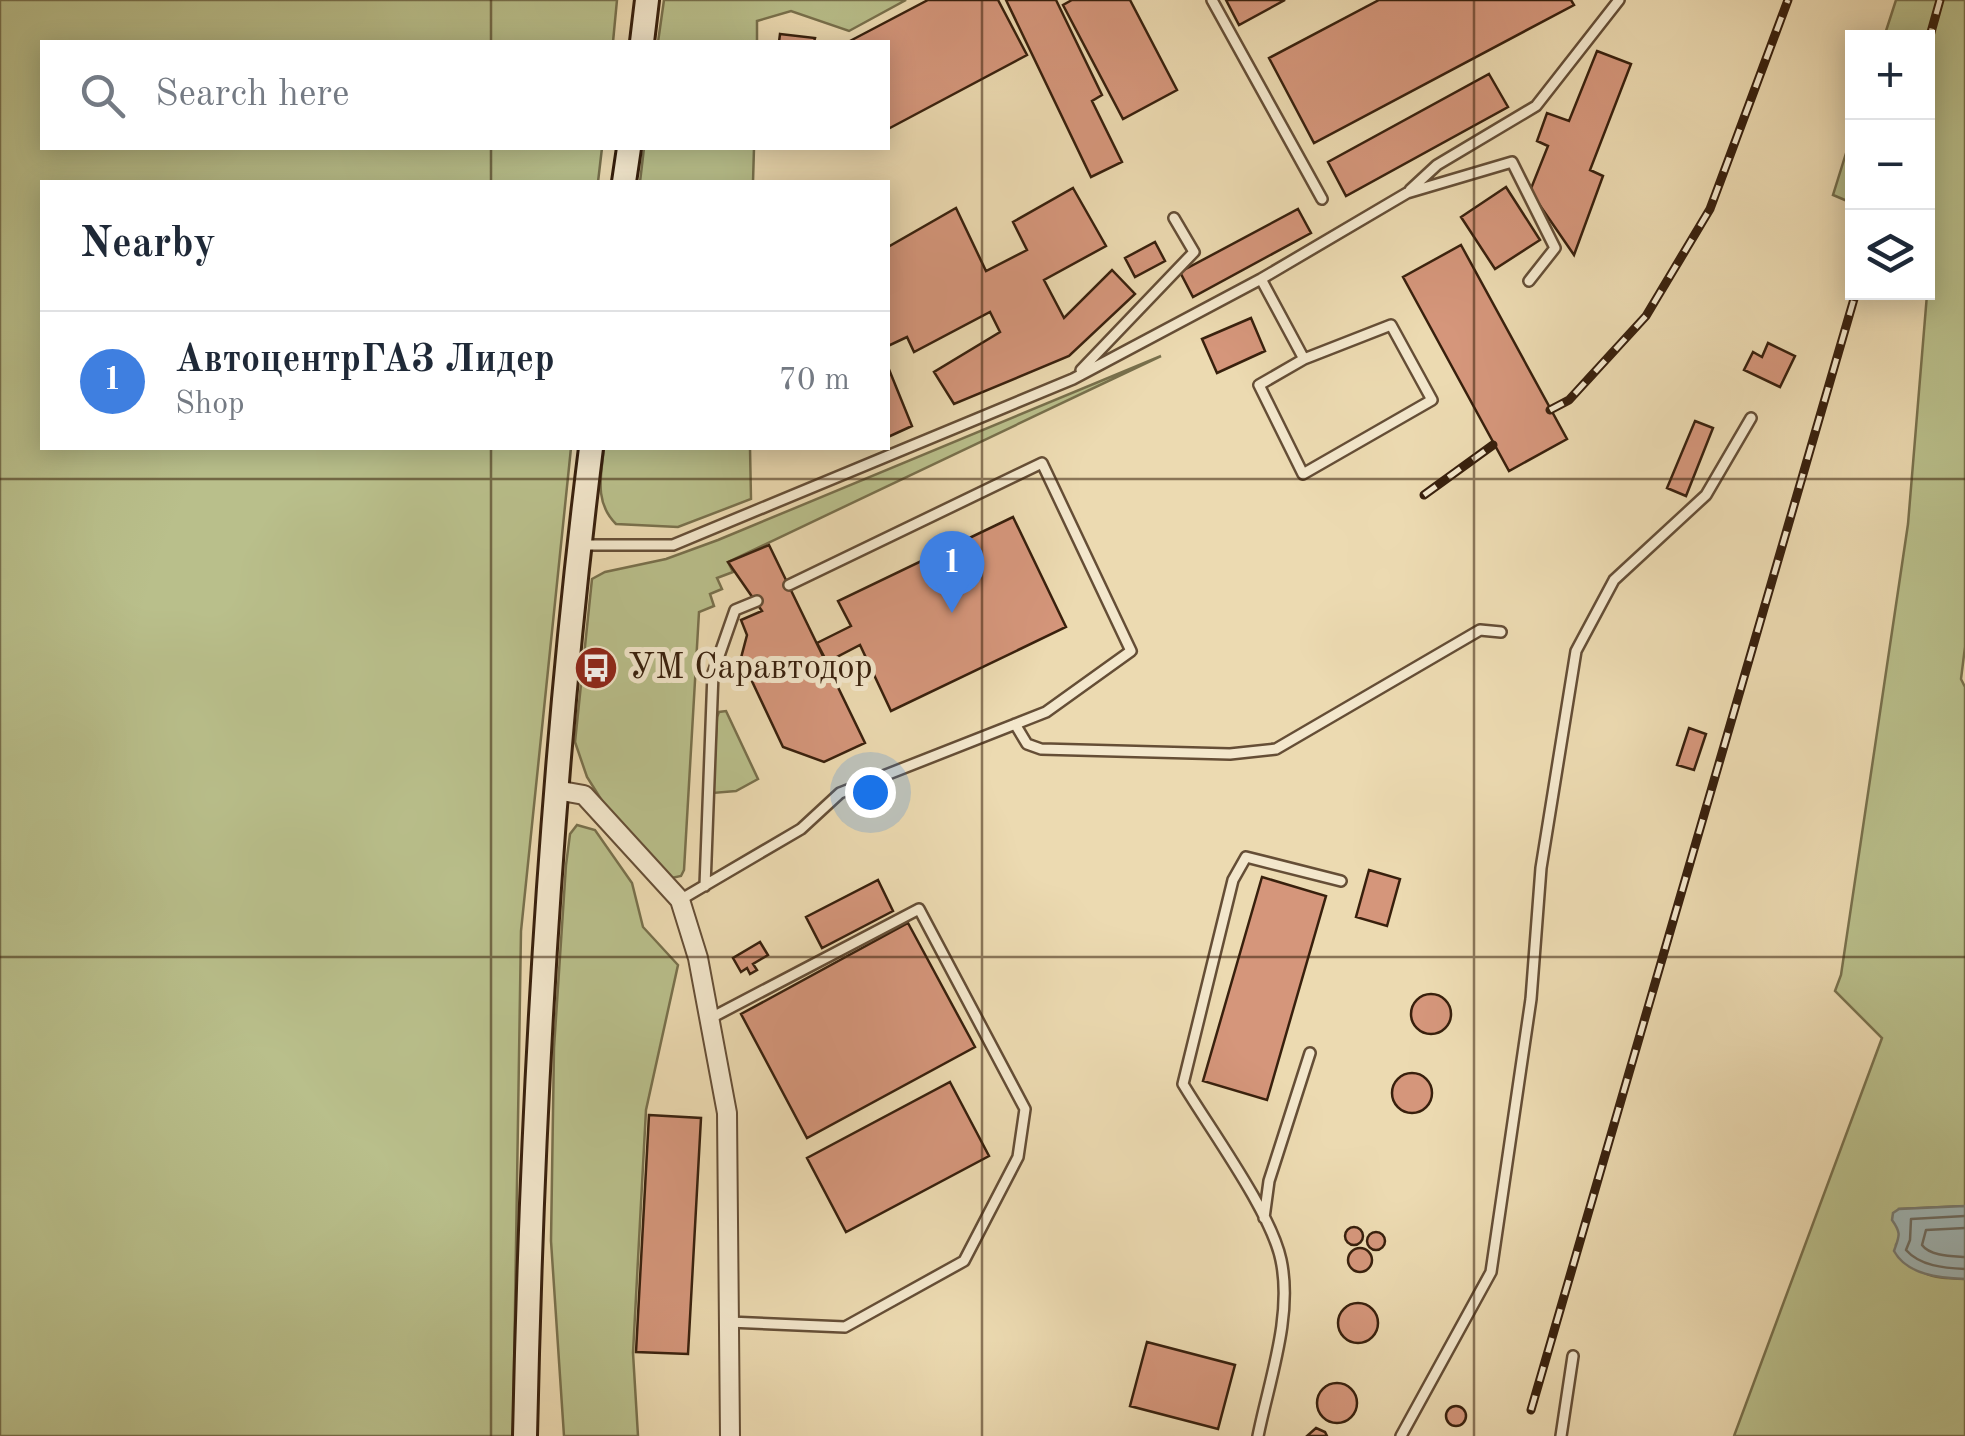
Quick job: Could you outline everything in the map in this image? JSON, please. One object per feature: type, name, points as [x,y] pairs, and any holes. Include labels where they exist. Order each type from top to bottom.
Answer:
[{"type":"main road","points":[[642,40],[647,0]]},
{"type":"main road","points":[[624,180],[629,150]]},
{"type":"main road","points":[[525,1436],[530,1211],[544,942],[591,450]]},
{"type":"street","points":[[556,790],[584,795],[680,900],[698,958],[726,1112],[730,1436]]},
{"type":"lane","points":[[1212,0],[1322,199]]},
{"type":"lane","points":[[580,545],[674,545],[1073,379],[1260,280],[1408,192],[1436,165],[1536,106],[1619,0]]},
{"type":"lane","points":[[1408,192],[1512,162],[1555,248],[1529,281]]},
{"type":"lane","points":[[1073,379],[1194,252],[1174,218]]},
{"type":"lane","points":[[1260,280],[1304,359]]},
{"type":"lane","points":[[1391,326],[1432,400],[1303,474],[1259,385],[1304,359],[1391,326]]},
{"type":"lane","points":[[1401,1436],[1491,1272],[1531,999],[1540,868],[1576,650],[1614,580],[1706,495],[1751,418]]},
{"type":"lane","points":[[680,900],[801,830],[840,793],[1046,712],[1132,650],[1042,463],[788,586]]},
{"type":"lane","points":[[705,886],[713,673],[735,610],[757,601]]},
{"type":"lane","points":[[1015,724],[1027,744],[1041,749],[1230,754],[1276,750],[1480,630],[1501,632]]},
{"type":"lane","points":[[1258,1436],[1284,1309],[1281,1259],[1264,1218],[1182,1084],[1233,880],[1246,857],[1342,881]]},
{"type":"lane","points":[[709,1019],[919,909],[1025,1109],[1018,1157],[964,1261],[845,1327],[729,1322]]},
{"type":"lane","points":[[1264,1218],[1269,1181],[1310,1054]]},
{"type":"lane","points":[[1561,1436],[1573,1356]]},
{"type":"green space","points":[[0,0],[617,0],[613,40],[40,40],[40,150],[602,150],[598,180],[40,180],[40,450],[571,450],[521,931],[513,1436],[0,1436]]},
{"type":"green space","points":[[664,0],[906,0],[849,31],[791,11],[757,21],[757,40],[658,40]]},
{"type":"green space","points":[[1896,0],[1965,0],[1965,647],[1961,679],[1965,687],[1965,1206],[1899,1209],[1900,1239],[1896,1245],[1925,1273],[1965,1279],[1965,1436],[1734,1436],[1882,1038],[1835,991],[1841,975],[1908,524],[1927,300],[1935,300],[1935,30],[1886,30]]},
{"type":"green space","points":[[644,150],[754,150],[753,180],[640,180]]},
{"type":"green space","points":[[1845,156],[1845,200],[1833,195]]},
{"type":"green space","points":[[1161,356],[728,562],[733,572],[717,578],[722,589],[710,594],[714,606],[699,612],[684,870],[681,876],[667,879],[640,861],[587,777],[575,742],[592,579],[718,540]]},
{"type":"green space","points":[[604,450],[750,450],[751,499],[678,527],[616,524],[604,507]]},
{"type":"green space","points":[[726,711],[758,779],[736,791],[713,793],[717,717],[719,712]]},
{"type":"green space","points":[[577,825],[595,830],[632,883],[643,927],[678,965],[646,1110],[633,1353],[638,1436],[564,1436],[551,1241],[554,1048],[566,865],[570,834]]},
{"type":"water","points":[[1965,1206],[1965,1279],[1925,1274],[1907,1265],[1894,1251],[1899,1235],[1892,1220],[1899,1209]]},
{"type":"building","points":[[928,0],[998,0],[1027,55],[890,128],[890,40],[852,40]]},
{"type":"building","points":[[1006,0],[1056,0],[1102,95],[1092,101],[1122,162],[1091,177]]},
{"type":"building","points":[[1072,0],[1130,0],[1177,90],[1123,119],[1063,5]]},
{"type":"building","points":[[1226,0],[1285,0],[1239,25]]},
{"type":"building","points":[[1379,0],[1571,0],[1574,5],[1314,143],[1269,58]]},
{"type":"building","points":[[780,34],[815,38],[814,40],[779,40]]},
{"type":"building","points":[[1597,51],[1631,64],[1590,170],[1603,176],[1574,255],[1530,191],[1548,146],[1537,141],[1547,113],[1569,121]]},
{"type":"building","points":[[1489,74],[1508,107],[1346,196],[1328,162]]},
{"type":"building","points":[[1506,187],[1540,240],[1495,269],[1461,217]]},
{"type":"building","points":[[1073,188],[1106,246],[1044,280],[1064,318],[1112,270],[1135,294],[1069,356],[954,404],[934,372],[1000,332],[990,312],[914,352],[907,337],[890,345],[890,246],[956,208],[986,271],[1027,250],[1013,222]]},
{"type":"building","points":[[1298,209],[1311,233],[1193,297],[1180,272]]},
{"type":"building","points":[[1155,242],[1165,261],[1135,277],[1125,258]]},
{"type":"building","points":[[1461,245],[1567,439],[1509,471],[1403,277]]},
{"type":"building","points":[[1251,318],[1265,351],[1217,373],[1202,339]]},
{"type":"building","points":[[1768,343],[1795,356],[1780,387],[1744,370],[1753,352],[1762,357]]},
{"type":"building","points":[[890,372],[912,426],[890,436]]},
{"type":"building","points":[[1695,421],[1713,428],[1686,496],[1667,488]]},
{"type":"building","points":[[1013,517],[1066,627],[891,711],[860,645],[827,662],[817,643],[851,626],[838,601]]},
{"type":"building","points":[[769,545],[865,743],[824,762],[783,747],[741,658],[747,635],[741,620],[762,611],[728,562]]},
{"type":"building","points":[[1689,728],[1706,734],[1694,770],[1677,765]]},
{"type":"building","points":[[1369,870],[1400,879],[1387,926],[1356,917]]},
{"type":"building","points":[[1262,877],[1326,896],[1267,1100],[1203,1081]]},
{"type":"building","points":[[878,880],[893,911],[822,948],[806,917]]},
{"type":"building","points":[[908,923],[975,1047],[807,1138],[741,1014]]},
{"type":"building","points":[[760,942],[768,955],[753,964],[757,970],[750,974],[747,968],[741,972],[733,958]]},
{"type":"building","points":[[1431,994],[1445,1000],[1451,1014],[1445,1028],[1431,1034],[1417,1028],[1411,1014],[1417,1000]]},
{"type":"building","points":[[1412,1073],[1426,1079],[1432,1093],[1426,1107],[1412,1113],[1398,1107],[1392,1093],[1398,1079]]},
{"type":"building","points":[[950,1082],[989,1156],[846,1232],[807,1158]]},
{"type":"building","points":[[649,1115],[701,1118],[688,1354],[636,1352]]},
{"type":"building","points":[[1354,1227],[1363,1236],[1354,1245],[1345,1236]]},
{"type":"building","points":[[1376,1232],[1385,1241],[1376,1250],[1367,1241]]},
{"type":"building","points":[[1360,1248],[1372,1260],[1360,1272],[1348,1260]]},
{"type":"building","points":[[1358,1303],[1372,1309],[1378,1323],[1372,1337],[1358,1343],[1344,1337],[1338,1323],[1344,1309]]},
{"type":"building","points":[[1147,1342],[1235,1365],[1218,1429],[1130,1406]]},
{"type":"building","points":[[1337,1383],[1351,1389],[1357,1403],[1351,1417],[1337,1423],[1323,1417],[1317,1403],[1323,1389]]},
{"type":"building","points":[[1456,1406],[1466,1416],[1456,1426],[1446,1416]]},
{"type":"building","points":[[1316,1428],[1325,1432],[1327,1436],[1307,1436]]},
{"type":"railway","points":[[1550,410],[1569,400],[1646,316],[1710,209],[1788,0]]},
{"type":"railway","points":[[1932,30],[1940,0]]},
{"type":"railway","points":[[1531,1410],[1854,300]]},
{"type":"railway","points":[[1424,495],[1493,445]]},
{"type":"place","name":"АвтоцентрГАЗ Лидер","points":[[952,613]]},
{"type":"place","name":"УМ Саравтодор","points":[[596,668]]}]
